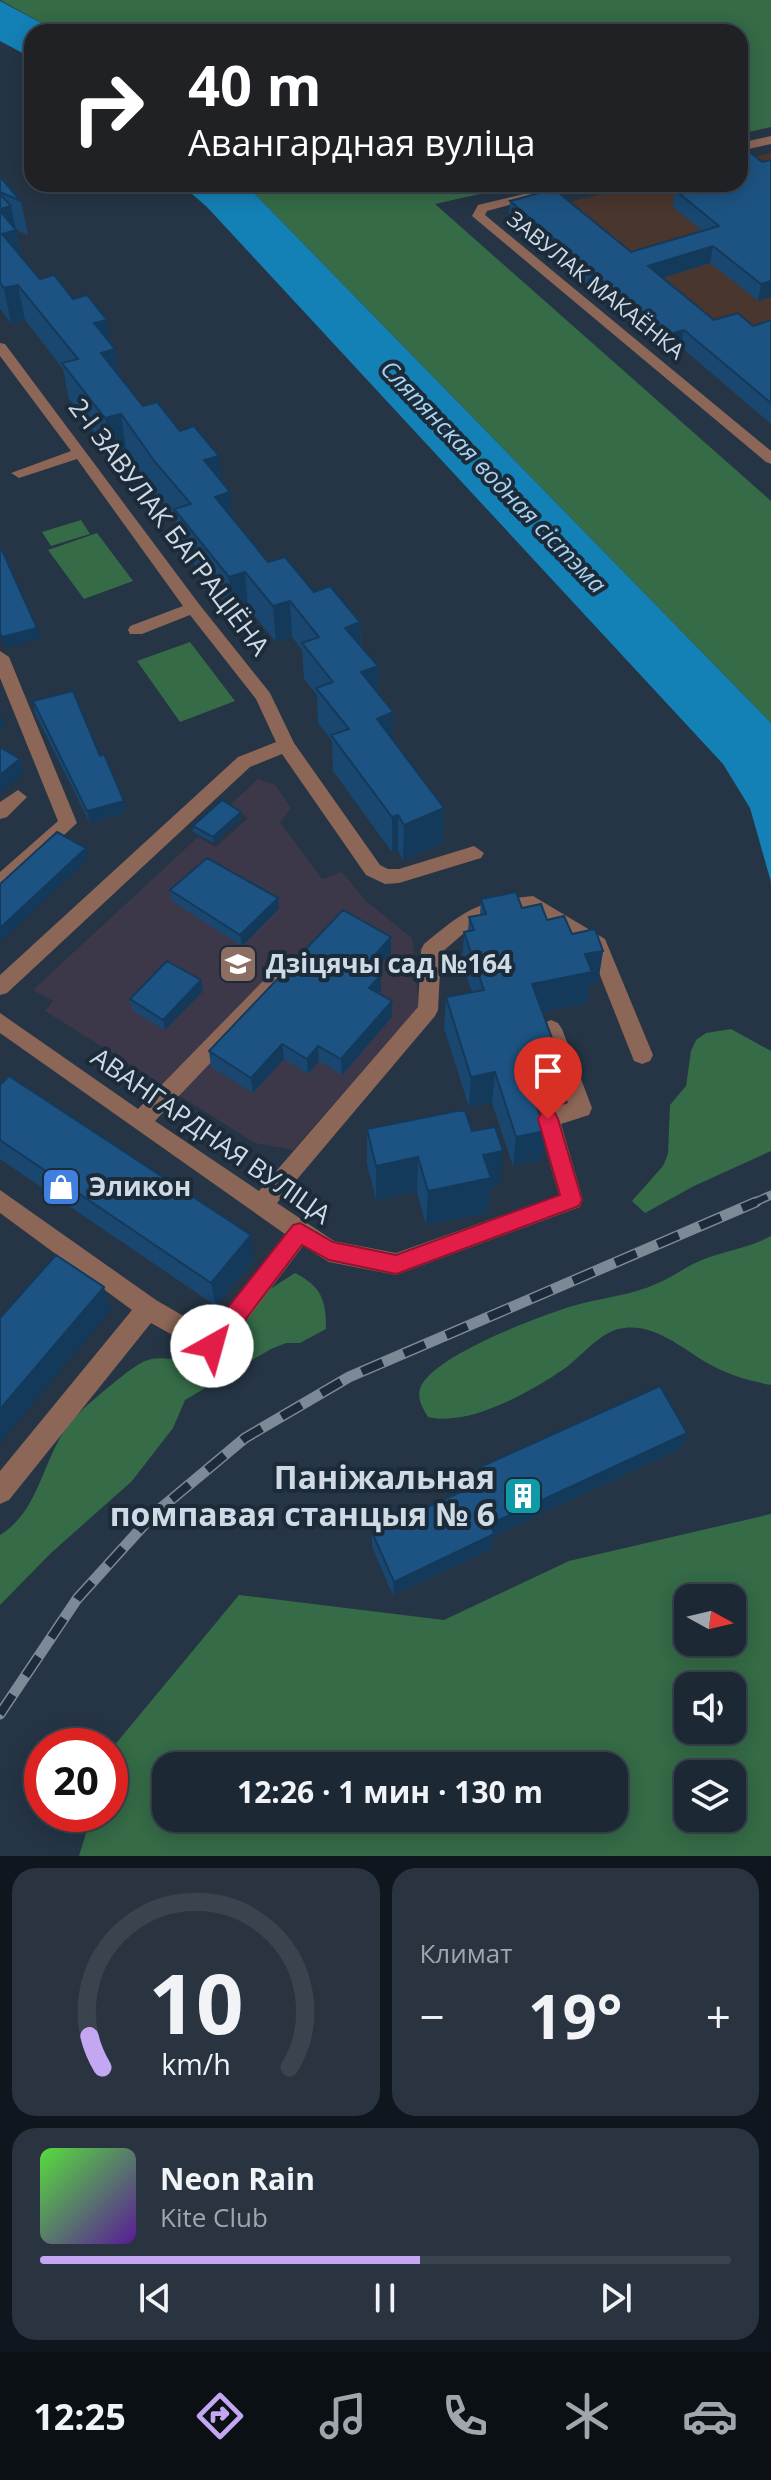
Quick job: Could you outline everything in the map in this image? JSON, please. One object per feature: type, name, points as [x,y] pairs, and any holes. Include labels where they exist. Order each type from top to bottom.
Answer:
[{"type":"street","points":[[748,145],[771,140]]},
{"type":"street","name":"ЗАВУЛАК МАКАЁНКА","points":[[548,192],[482,208],[478,216],[771,459]]},
{"type":"street","name":"2-І ЗАВУЛАК БАГРАЦІЁНА","points":[[0,347],[193,608],[264,697],[286,745],[373,870],[385,877],[399,876],[474,853]]},
{"type":"street","points":[[19,473],[79,453]]},
{"type":"street","points":[[136,630],[193,608]]},
{"type":"street","points":[[0,657],[68,823],[0,883]]},
{"type":"street","points":[[0,987],[244,762],[286,745]]},
{"type":"street","points":[[0,812],[18,797]]},
{"type":"street","points":[[260,1206],[428,1010],[431,950],[464,922],[490,908],[533,904],[598,945],[642,1055]]},
{"type":"street","points":[[139,1122],[293,964]]},
{"type":"street","name":"АВАНГАРДНАЯ ВУЛІЦА","points":[[0,1022],[139,1122],[329,1251],[396,1264],[572,1200],[548,1119],[581,1108],[551,1029]]},
{"type":"street","points":[[2,1206],[148,1308],[212,1346],[300,1232]]},
{"type":"street","points":[[0,1491],[148,1308]]},
{"type":"shaded area","points":[[771,153],[771,424],[696,360],[685,346],[664,352],[509,218],[608,192],[748,192],[748,158]]},
{"type":"shaded area","name":"Дзіцячы сад №164","points":[[258,779],[275,785],[291,808],[280,822],[322,879],[342,872],[367,902],[412,938],[419,1007],[293,1150],[255,1143],[45,1011],[53,1001],[33,990],[198,837],[216,847],[248,818],[229,806]]},
{"type":"green space","points":[[0,0],[771,0],[771,127],[748,132],[748,24],[44,24]]},
{"type":"green space","points":[[253,192],[488,192],[435,204],[771,501],[771,723]]},
{"type":"green space","points":[[81,520],[90,534],[51,546],[42,532]]},
{"type":"green space","points":[[97,533],[133,581],[84,599],[48,550]]},
{"type":"green space","points":[[190,642],[235,701],[180,722],[137,661]]},
{"type":"green space","points":[[731,1029],[771,1051],[771,1151],[694,1186],[645,1213],[632,1201],[663,1166],[668,1154],[670,1105],[686,1086],[691,1051],[696,1040],[706,1033]]},
{"type":"green space","points":[[771,1236],[771,1385],[727,1373],[668,1338],[631,1327],[603,1336],[564,1369],[499,1405],[462,1417],[444,1419],[428,1417],[422,1407],[419,1393],[428,1377],[443,1364],[486,1340],[569,1307],[648,1287],[700,1261]]},
{"type":"green space","points":[[295,1273],[321,1295],[326,1329],[300,1343],[286,1343],[271,1349],[185,1400],[173,1428],[132,1481],[51,1553],[0,1605],[0,1535],[26,1510],[57,1444],[78,1414],[145,1361],[163,1358],[208,1361],[225,1352],[262,1297]]},
{"type":"green space","points":[[771,1514],[771,1856],[79,1856],[86,1832],[128,1832],[128,1729],[239,1595],[444,1620],[569,1561]]},
{"type":"water","points":[[0,1],[43,24],[24,24],[24,54],[0,41]]},
{"type":"water","name":"Сляпянская водная сістэма","points":[[188,192],[253,192],[771,723],[771,882],[750,808],[723,764]]},
{"type":"building","points":[[748,151],[762,162],[771,160],[771,281],[761,284],[713,246],[648,266],[714,320],[738,313],[753,326],[771,320],[771,403],[684,330],[666,335],[510,201],[543,192],[558,192],[631,252],[719,226],[677,192],[748,192]]},
{"type":"building","points":[[0,177],[21,201],[0,192]]},
{"type":"building","points":[[0,194],[11,206],[0,209]]},
{"type":"building","points":[[0,211],[16,230],[2,234],[40,279],[54,275],[73,299],[87,295],[107,320],[94,323],[115,349],[101,353],[143,406],[157,402],[180,431],[194,426],[219,456],[204,460],[230,492],[215,497],[268,562],[285,557],[314,592],[330,586],[360,622],[345,628],[378,666],[361,672],[393,712],[377,719],[444,808],[404,825],[398,815],[392,817],[331,735],[349,729],[316,688],[333,682],[302,643],[319,637],[290,601],[273,606],[245,572],[229,577],[174,509],[191,504],[155,462],[121,414],[105,418],[62,363],[78,359],[18,285],[4,288],[0,283]]},
{"type":"building","points":[[0,546],[37,628],[2,637],[0,633]]},
{"type":"building","points":[[73,691],[100,756],[104,754],[124,801],[87,811],[33,701]]},
{"type":"building","points":[[0,747],[20,759],[0,775]]},
{"type":"building","points":[[222,800],[241,812],[213,837],[193,826]]},
{"type":"building","points":[[57,832],[86,848],[0,928],[0,884]]},
{"type":"building","points":[[207,858],[278,898],[240,935],[170,890]]},
{"type":"building","points":[[516,892],[522,908],[541,904],[547,920],[564,916],[572,934],[595,929],[603,951],[585,954],[592,972],[532,984],[560,1060],[523,1067],[545,1131],[516,1137],[495,1072],[471,1077],[446,997],[484,990],[464,932],[474,930],[469,917],[486,914],[481,899]]},
{"type":"building","points":[[343,910],[391,937],[365,966],[381,975],[369,988],[392,1001],[341,1059],[318,1046],[307,1059],[282,1044],[251,1078],[209,1051]]},
{"type":"building","points":[[167,961],[201,980],[163,1020],[130,999]]},
{"type":"building","points":[[9,1076],[251,1235],[211,1283],[0,1140],[0,1085]]},
{"type":"building","points":[[465,1111],[472,1131],[495,1127],[503,1151],[483,1155],[491,1178],[428,1191],[418,1157],[376,1166],[367,1129]]},
{"type":"building","points":[[56,1255],[104,1287],[0,1409],[0,1318]]},
{"type":"building","name":"Паніжальная помпавая станцыя № 6","points":[[660,1386],[687,1433],[490,1524],[494,1534],[394,1582],[372,1532],[472,1487],[465,1474]]},
{"type":"railway","points":[[751,1204],[771,1195]]},
{"type":"railway","points":[[0,1714],[77,1599],[154,1514],[245,1438],[349,1377],[756,1202]]},
{"type":"place","name":"Дзіцячы сад №164","points":[[238,964]]},
{"type":"place","name":"Эликон","points":[[61,1187]]},
{"type":"place","name":"Паніжальная помпавая станцыя № 6","points":[[523,1496]]},
{"type":"route","points":[[212,1346],[300,1232],[329,1251],[396,1264],[572,1200],[548,1119]]}]
